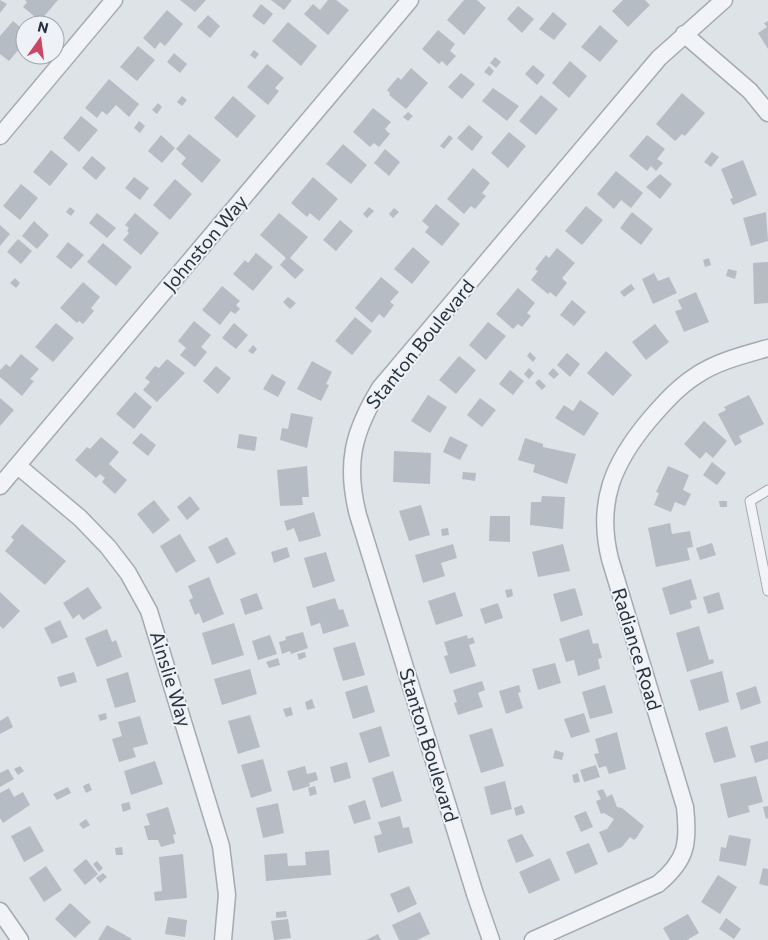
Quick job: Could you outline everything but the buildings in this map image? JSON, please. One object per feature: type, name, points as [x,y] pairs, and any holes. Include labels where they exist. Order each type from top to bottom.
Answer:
[{"type":"street","points":[[0,136],[114,0]]},
{"type":"street","name":"Johnston Way","points":[[0,486],[410,0]]},
{"type":"street","name":"Stanton Boulevard","points":[[491,940],[472,885],[358,515],[351,479],[352,451],[365,412],[380,388],[659,58],[724,0]]},
{"type":"street","points":[[684,34],[750,91],[768,113]]},
{"type":"street","name":"Radiance Road","points":[[534,940],[658,884],[668,876],[682,857],[688,834],[686,807],[610,559],[604,528],[606,503],[609,487],[624,452],[671,396],[698,374],[714,366],[768,348]]},
{"type":"street","name":"Ainslie Way","points":[[18,466],[80,518],[108,546],[128,573],[149,611],[221,846],[227,895],[223,940]]},
{"type":"street","points":[[0,911],[20,940]]},
{"type":"lane","points":[[768,490],[750,501],[768,591]]}]
